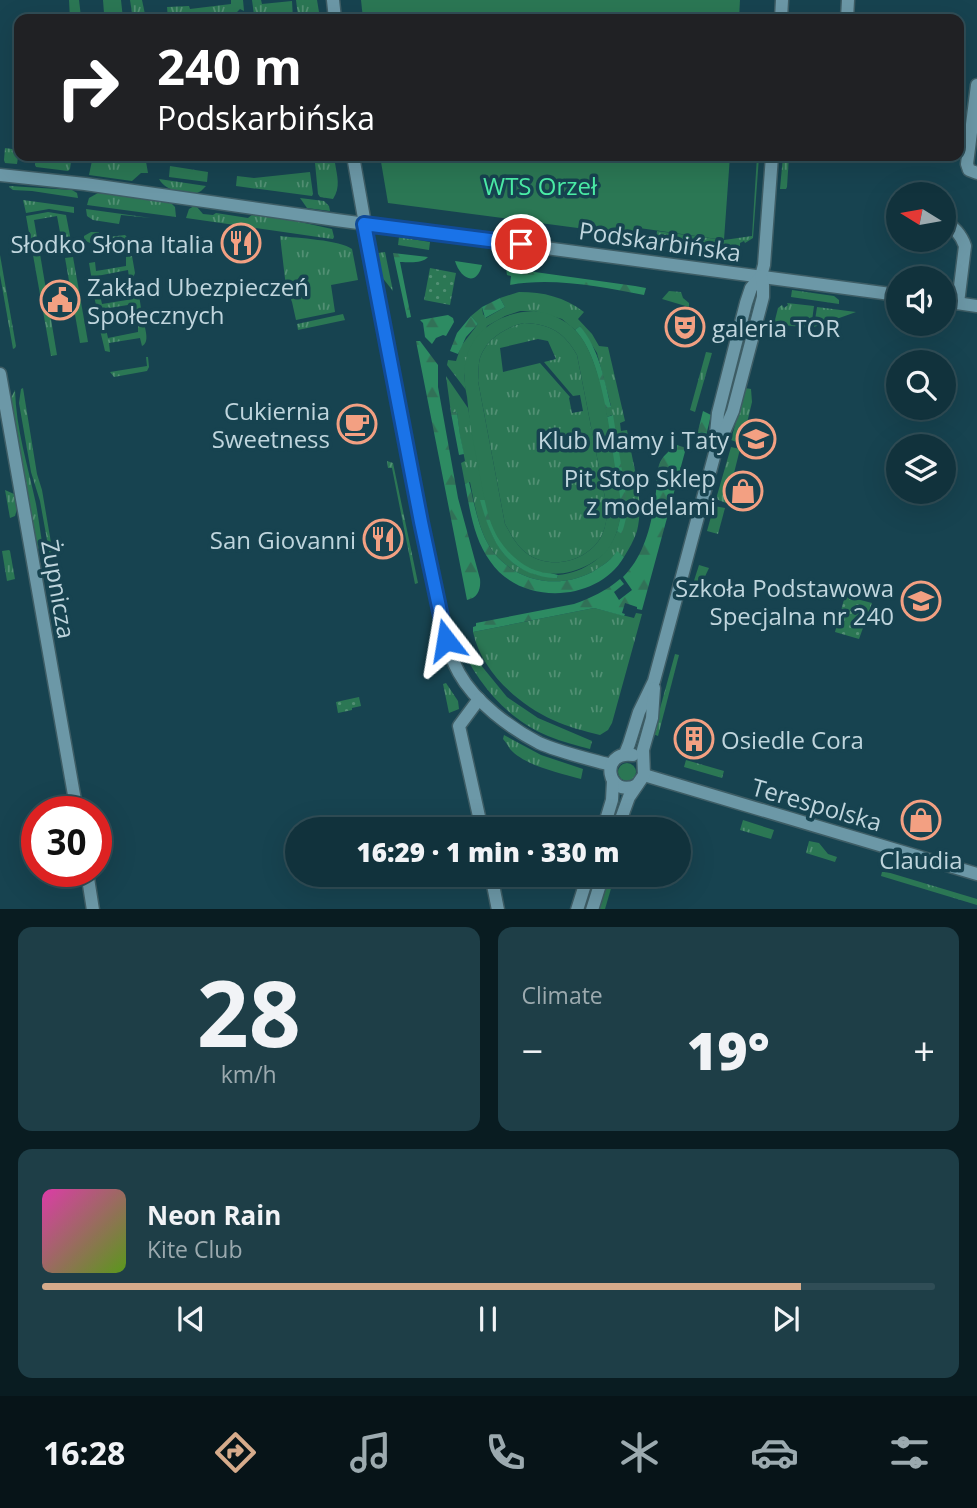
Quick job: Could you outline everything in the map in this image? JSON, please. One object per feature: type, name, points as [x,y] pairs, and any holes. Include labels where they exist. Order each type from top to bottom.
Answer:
[{"type":"street","points":[[977,85],[967,164],[969,170],[977,173]]},
{"type":"street","points":[[354,161],[439,612],[459,673],[479,699],[505,721],[540,743],[611,765]]},
{"type":"street","points":[[625,754],[639,712],[654,681],[715,453],[718,413],[746,303],[751,288],[761,276],[766,250],[772,161]]},
{"type":"street","name":"Podskarbińska","points":[[0,175],[886,293]]},
{"type":"street","points":[[956,232],[971,249],[958,303],[977,306]]},
{"type":"street","name":"Żupnicza","points":[[0,374],[74,796]]},
{"type":"street","points":[[622,817],[641,775],[643,750],[653,709],[654,681]]},
{"type":"street","points":[[479,699],[459,726],[479,817]]},
{"type":"street","points":[[607,817],[612,800],[611,765],[616,758],[625,754],[636,756],[641,775]]},
{"type":"street","points":[[613,781],[621,788],[627,789],[641,775]]},
{"type":"street","name":"Terespolska","points":[[641,775],[977,874]]},
{"type":"street","points":[[89,887],[93,909]]},
{"type":"street","points":[[493,887],[498,909]]},
{"type":"street","points":[[577,909],[585,887]]},
{"type":"street","points":[[592,909],[599,887]]},
{"type":"green space","points":[[69,0],[79,0],[81,14],[70,14]]},
{"type":"green space","points":[[103,0],[121,0],[122,14],[98,14],[104,13]]},
{"type":"green space","points":[[130,0],[142,0],[145,14],[132,14]]},
{"type":"green space","points":[[231,0],[243,0],[244,11],[240,9],[235,14],[168,14],[167,7],[189,6],[190,9],[231,4]]},
{"type":"green space","points":[[252,0],[261,0],[262,4],[292,1],[293,14],[254,14]]},
{"type":"green space","points":[[296,0],[317,0],[318,14],[298,14]]},
{"type":"green space","points":[[361,0],[740,0],[739,14],[362,14]]},
{"type":"green space","points":[[5,148],[14,149],[14,161],[17,161],[17,164],[5,163]]},
{"type":"green space","points":[[35,161],[71,161],[68,171],[36,167]]},
{"type":"green space","points":[[92,161],[146,161],[148,173],[141,173],[132,181],[89,175]]},
{"type":"green space","points":[[333,161],[338,181],[337,190],[333,199],[320,197],[315,163]]},
{"type":"green space","name":"WTS Orzeł","points":[[381,161],[730,161],[724,240],[639,228],[638,236],[388,203]]},
{"type":"green space","points":[[759,161],[753,238],[740,243],[740,246],[734,249],[656,239],[657,231],[724,240],[752,236]]},
{"type":"green space","points":[[783,161],[789,161],[787,187],[780,189]]},
{"type":"green space","points":[[170,166],[208,172],[207,182],[169,177]]},
{"type":"green space","points":[[310,172],[312,196],[236,186],[237,176],[254,178]]},
{"type":"green space","points":[[159,179],[206,186],[197,193],[181,191],[166,187]]},
{"type":"green space","points":[[10,186],[72,190],[77,193],[78,198],[13,190]]},
{"type":"green space","points":[[98,193],[171,203],[175,207],[176,217],[87,205],[89,198]]},
{"type":"green space","points":[[300,198],[324,201],[330,211],[307,208]]},
{"type":"green space","points":[[23,200],[74,207],[74,213],[49,209],[26,213]]},
{"type":"green space","points":[[194,206],[203,214],[216,213],[248,218],[253,214],[332,229],[334,237],[325,238],[186,218],[189,209]]},
{"type":"green space","points":[[86,209],[151,218],[121,215],[119,224],[93,220],[87,216]]},
{"type":"green space","points":[[48,212],[66,215],[71,241],[62,243],[57,216],[34,220],[38,243],[31,244],[26,216]]},
{"type":"green space","points":[[99,232],[101,238],[125,235],[128,242],[124,245],[121,237],[90,243],[84,240],[84,236]]},
{"type":"green space","points":[[280,236],[329,241],[352,249],[358,280],[331,285],[335,312],[296,320],[286,287]]},
{"type":"green space","points":[[399,237],[430,242],[429,250],[398,245]]},
{"type":"green space","points":[[385,252],[393,291],[381,276],[378,253]]},
{"type":"green space","points":[[393,253],[428,257],[419,262],[400,262],[411,317],[407,318]]},
{"type":"green space","points":[[40,254],[57,355],[51,356],[33,255]]},
{"type":"green space","points":[[0,255],[16,346],[13,349],[0,275]]},
{"type":"green space","points":[[132,256],[135,273],[133,278],[129,278],[128,270],[97,276],[98,284],[92,281],[89,263],[95,262],[96,271],[126,266],[126,257]]},
{"type":"green space","points":[[73,257],[88,342],[80,343],[65,258]]},
{"type":"green space","points":[[455,261],[482,265],[476,276],[468,278],[460,272]]},
{"type":"green space","points":[[430,268],[456,273],[450,305],[424,300]]},
{"type":"green space","points":[[506,268],[646,288],[644,295],[560,283],[510,285],[511,276],[507,275]]},
{"type":"green space","points":[[138,289],[141,308],[139,311],[135,312],[134,304],[103,309],[104,318],[98,314],[94,296],[100,295],[102,304],[133,299],[131,290]]},
{"type":"green space","points":[[792,290],[834,296],[839,300],[839,304],[791,297]]},
{"type":"green space","points":[[669,291],[681,292],[689,307],[662,299]]},
{"type":"green space","points":[[519,292],[553,296],[576,307],[584,312],[578,319],[599,346],[608,347],[625,421],[620,423],[621,431],[627,430],[637,481],[639,519],[636,534],[624,557],[617,552],[597,569],[570,580],[529,577],[516,572],[494,553],[481,529],[470,482],[465,484],[461,463],[465,461],[457,412],[451,413],[446,376],[468,408],[486,500],[481,500],[490,530],[504,554],[514,564],[540,576],[557,578],[558,575],[577,571],[594,562],[608,548],[617,531],[622,533],[612,415],[607,417],[605,408],[611,406],[597,353],[580,326],[575,330],[562,319],[534,311],[520,311],[487,326],[464,375],[466,390],[447,365],[448,360],[456,361],[461,346],[478,324],[471,316],[482,307],[486,318],[505,307],[500,298]]},
{"type":"green space","points":[[500,298],[505,307],[485,318],[482,307]]},
{"type":"green space","points":[[787,303],[814,306],[811,328],[774,324],[778,308],[782,305],[784,308]]},
{"type":"green space","points":[[817,307],[856,312],[814,327]]},
{"type":"green space","points":[[534,311],[557,317],[572,327],[585,343],[603,395],[620,493],[619,524],[608,549],[588,565],[563,573],[528,567],[508,552],[495,533],[486,504],[470,423],[464,377],[468,353],[473,342],[489,325],[522,312]],"holes":[[[524,323],[549,328],[561,335],[577,355],[607,508],[602,535],[596,544],[580,557],[559,562],[538,560],[529,555],[518,545],[505,524],[478,381],[480,358],[487,345],[510,327]]]},
{"type":"green space","points":[[343,314],[345,320],[298,330],[297,324]]},
{"type":"green space","points":[[448,315],[454,322],[446,336],[436,338],[432,344],[425,337],[420,320]]},
{"type":"green space","points":[[471,316],[478,324],[466,337],[458,354],[450,351],[457,333]]},
{"type":"green space","points":[[144,322],[146,339],[142,346],[140,338],[109,343],[110,352],[105,351],[100,330],[106,329],[108,338],[138,332],[138,323]]},
{"type":"green space","points":[[533,324],[555,331],[567,340],[577,355],[607,512],[602,535],[596,544],[580,557],[570,560],[538,560],[518,545],[505,524],[478,381],[480,358],[487,345],[504,331],[517,325]],"holes":[[[538,339],[548,341],[556,359],[544,362],[573,396],[580,395],[583,411],[572,413],[570,397],[540,363],[503,372],[500,348]]]},
{"type":"green space","points":[[580,326],[596,354],[611,407],[605,408],[591,357],[575,330]]},
{"type":"green space","points":[[416,341],[420,341],[438,365],[438,387],[458,498],[480,579],[478,592],[467,600]]},
{"type":"green space","points":[[706,352],[712,353],[695,412],[690,410]]},
{"type":"green space","points":[[146,357],[149,367],[147,371],[114,377],[110,372],[147,366]]},
{"type":"green space","points":[[23,388],[56,572],[53,573],[19,403]]},
{"type":"green space","points":[[745,388],[751,389],[752,402],[742,444],[731,440]]},
{"type":"green space","points":[[15,390],[20,433],[44,554],[37,547],[11,398]]},
{"type":"green space","points":[[703,411],[711,415],[705,440],[698,444],[695,443]]},
{"type":"green space","points":[[457,412],[464,454],[459,455],[451,413]]},
{"type":"green space","points":[[613,415],[627,514],[622,534],[617,531],[620,518],[607,417]]},
{"type":"green space","points":[[677,445],[686,448],[642,610],[625,603],[622,613],[624,616],[594,608],[473,632],[476,623],[574,604],[598,594],[620,579],[624,584],[614,592],[619,600],[632,590],[623,577],[637,559],[646,538],[660,462]]},
{"type":"green space","points":[[731,447],[740,449],[729,493],[726,493],[726,503],[716,499]]},
{"type":"green space","points":[[387,461],[393,463],[418,583],[415,584],[392,468],[388,468]]},
{"type":"green space","points":[[469,482],[478,519],[489,545],[504,563],[516,572],[543,580],[570,580],[597,569],[617,551],[624,557],[612,572],[596,583],[578,590],[538,592],[520,586],[503,576],[480,543],[473,524],[465,484]]},
{"type":"green space","points":[[5,490],[14,494],[17,509],[15,516],[10,518]]},
{"type":"green space","points":[[480,500],[486,500],[492,524],[531,568],[558,575],[557,578],[530,573],[502,552],[491,533]]},
{"type":"green space","points":[[714,506],[725,508],[718,534],[707,531]]},
{"type":"green space","points":[[9,550],[15,579],[7,581],[2,551]]},
{"type":"green space","points":[[699,565],[709,568],[699,589],[692,587]]},
{"type":"green space","points":[[845,596],[872,603],[859,639],[835,632]]},
{"type":"green space","points":[[594,608],[634,618],[636,613],[642,614],[612,723],[608,730],[600,735],[570,727],[526,705],[492,672],[477,646],[473,632]]},
{"type":"green space","points":[[460,631],[480,664],[507,697],[538,718],[592,741],[590,749],[548,736],[506,709],[483,684],[465,655],[457,640]]},
{"type":"green space","points":[[675,654],[679,655],[658,736],[653,734]]},
{"type":"green space","points":[[446,683],[458,701],[459,709],[449,713],[443,684]]},
{"type":"green space","points":[[359,697],[361,706],[338,713],[336,702]]},
{"type":"green space","points":[[504,735],[541,755],[583,769],[581,779],[524,760],[510,749],[503,739]]},
{"type":"green space","points":[[686,760],[724,771],[722,778],[684,767]]},
{"type":"green space","points":[[627,763],[633,766],[636,772],[633,778],[627,781],[621,778],[618,772],[621,766]]},
{"type":"green space","points":[[743,820],[774,830],[771,839],[740,830]]},
{"type":"green space","points":[[809,841],[819,843],[828,854],[837,857],[835,862],[806,853]]},
{"type":"green space","points":[[882,872],[977,899],[977,905],[881,876]]},
{"type":"green space","points":[[605,887],[611,887],[605,909],[597,909]]},
{"type":"place","name":"Słodko Słona Italia","points":[[241,243]]},
{"type":"place","name":"Zakład Ubezpieczeń Społecznych","points":[[60,300]]},
{"type":"place","name":"galeria TOR","points":[[685,327]]},
{"type":"place","name":"Cukiernia Sweetness","points":[[357,424]]},
{"type":"place","name":"Klub Mamy i Taty","points":[[756,439]]},
{"type":"place","name":"Pit Stop Sklep z modelami","points":[[743,491]]},
{"type":"place","name":"San Giovanni","points":[[383,539]]},
{"type":"place","name":"Szkoła Podstawowa Specjalna nr 240","points":[[921,601]]},
{"type":"place","name":"Osiedle Cora","points":[[694,739]]},
{"type":"place","name":"Claudia","points":[[921,820]]},
{"type":"route","points":[[446,640],[364,224],[521,244]]}]
